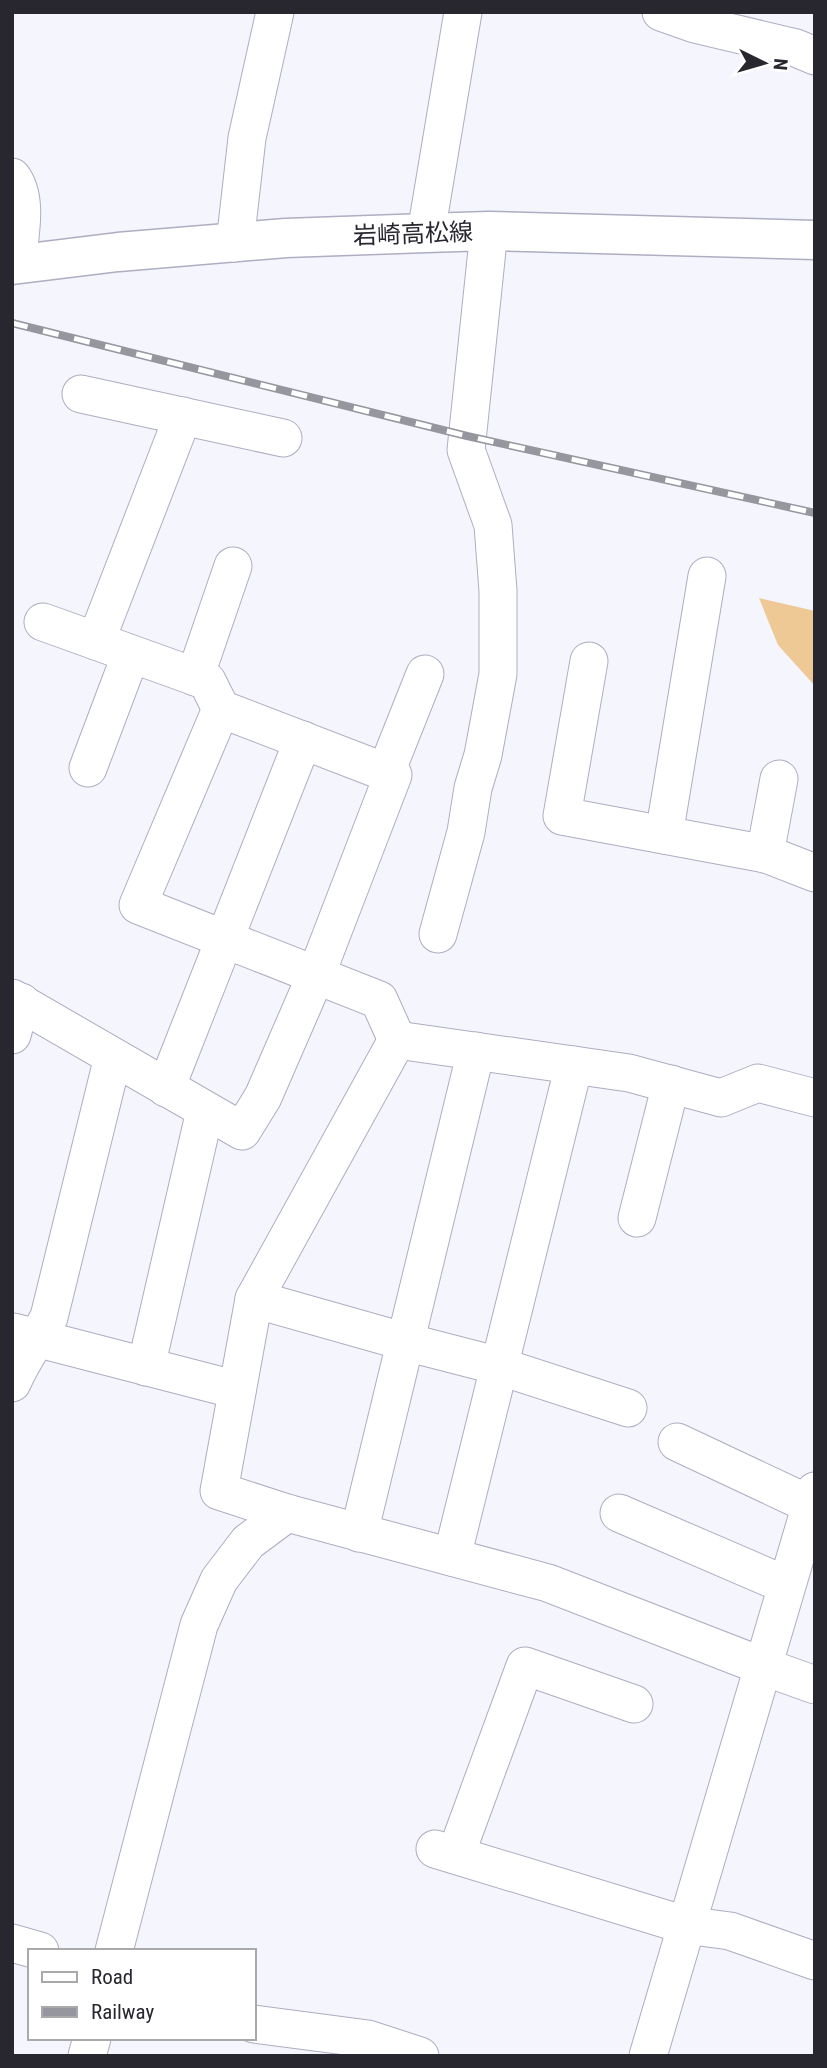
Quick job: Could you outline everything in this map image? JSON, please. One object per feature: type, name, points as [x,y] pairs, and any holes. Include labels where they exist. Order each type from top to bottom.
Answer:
[{"type":"main road","name":"岩崎高松線","points":[[15,265],[118,251],[286,238],[489,231],[815,240]]},
{"type":"street","points":[[235,243],[247,138],[275,12]]},
{"type":"street","points":[[426,233],[463,12]]},
{"type":"street","points":[[661,12],[695,24],[796,48],[815,56]]},
{"type":"street","points":[[12,177],[18,184],[22,198],[15,265]]},
{"type":"street","points":[[438,933],[466,832],[498,674],[498,591],[492,525],[466,450],[489,231]]},
{"type":"street","points":[[81,394],[283,438]]},
{"type":"street","points":[[96,641],[183,416]]},
{"type":"street","points":[[195,677],[233,566]]},
{"type":"street","points":[[664,835],[707,576]]},
{"type":"street","points":[[15,1012],[113,1057],[242,1131],[263,1097],[316,975],[393,775],[221,709],[207,681],[43,622]]},
{"type":"street","points":[[88,768],[131,654]]},
{"type":"street","points":[[589,661],[562,816],[765,854],[815,873]]},
{"type":"street","points":[[386,772],[425,674]]},
{"type":"street","points":[[221,709],[138,905],[379,1000],[397,1040]]},
{"type":"street","points":[[166,1088],[303,740]]},
{"type":"street","points":[[765,854],[779,779]]},
{"type":"street","points":[[397,1040],[629,1073],[721,1098],[758,1083],[815,1098]]},
{"type":"street","points":[[397,1040],[254,1299],[219,1491],[287,1513],[548,1583],[815,1685]]},
{"type":"street","points":[[359,1533],[475,1051]]},
{"type":"street","points":[[12,1383],[22,1359],[25,1335],[48,1317],[113,1057]]},
{"type":"street","points":[[452,1557],[574,1065]]},
{"type":"street","points":[[637,1217],[671,1084]]},
{"type":"street","points":[[146,1367],[205,1111]]},
{"type":"street","points":[[254,1299],[499,1366],[628,1408]]},
{"type":"street","points":[[25,1335],[237,1390]]},
{"type":"street","points":[[648,2056],[761,1666],[813,1498],[677,1442]]},
{"type":"street","points":[[115,1949],[200,1625],[219,1580],[248,1542],[287,1513]]},
{"type":"street","points":[[619,1513],[786,1586]]},
{"type":"street","points":[[634,1704],[525,1666],[445,1851],[685,1925],[730,1931],[815,1961]]},
{"type":"street","points":[[12,1943],[33,1949]]},
{"type":"street","points":[[256,2024],[368,2039],[420,2056]]},
{"type":"shaded area","points":[[759,598],[815,611],[815,686],[778,645]]},
{"type":"railway","points":[[12,323],[467,436],[815,513]]}]
